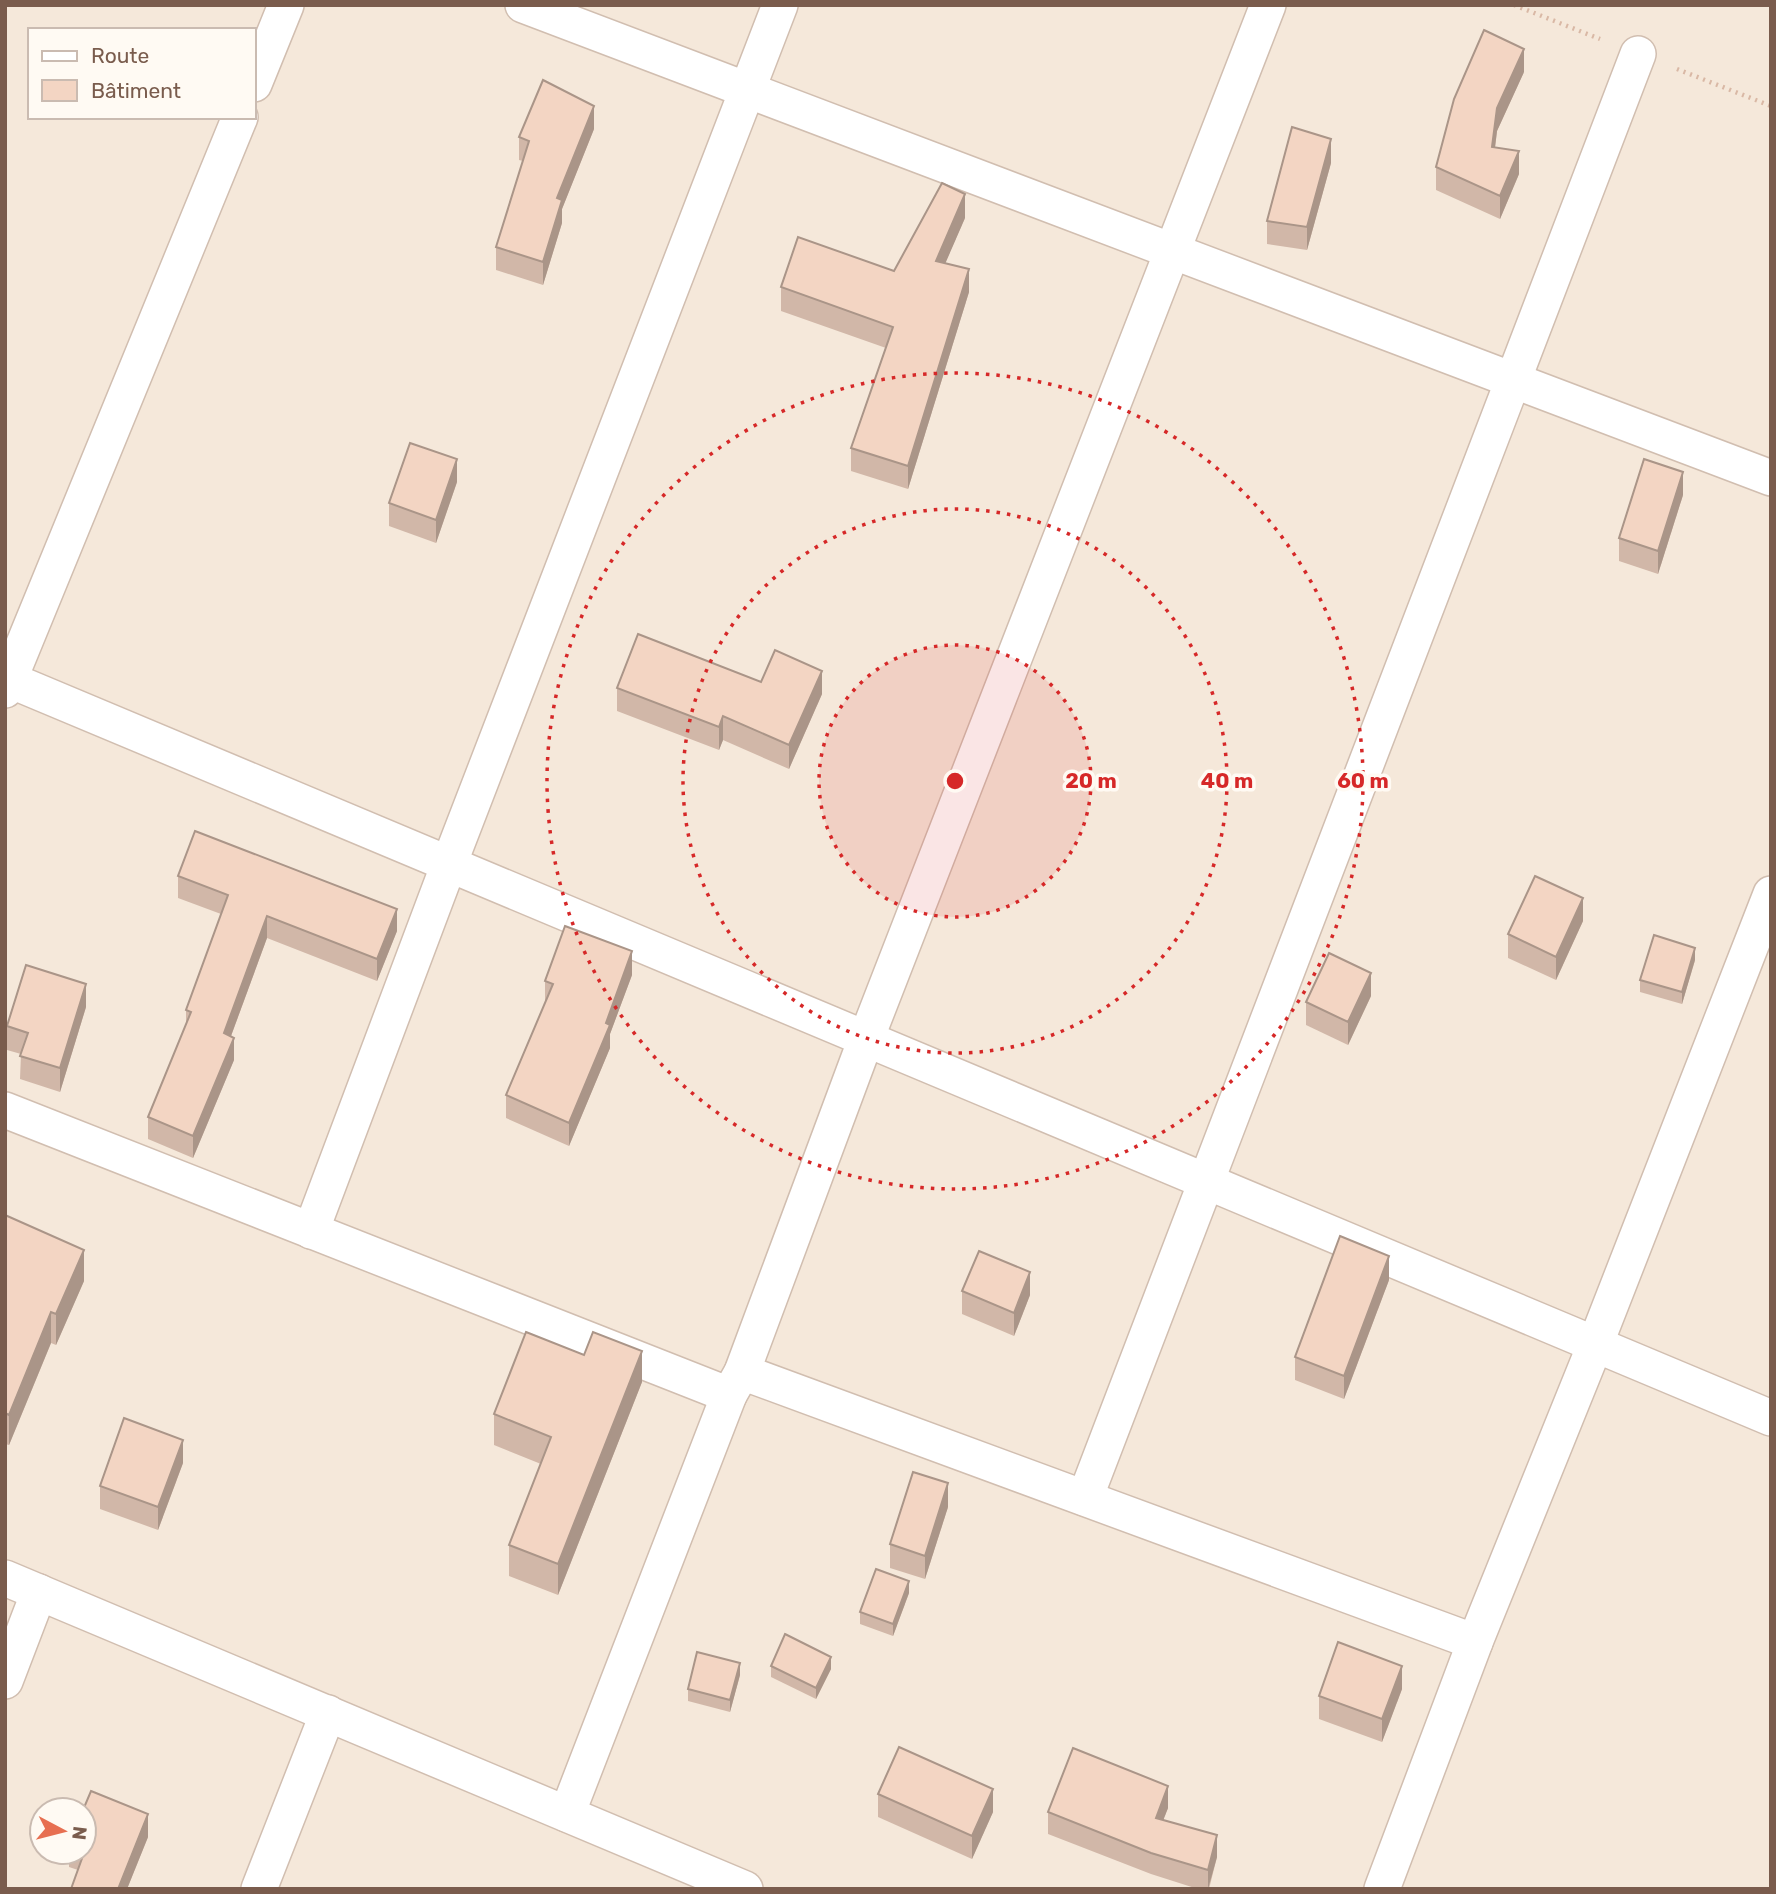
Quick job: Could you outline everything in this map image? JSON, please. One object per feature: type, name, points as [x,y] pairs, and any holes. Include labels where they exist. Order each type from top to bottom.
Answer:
[{"type":"street","points":[[256,79],[286,5]]},
{"type":"street","points":[[523,5],[1771,478]]},
{"type":"street","points":[[311,1231],[449,864],[780,5]]},
{"type":"street","points":[[567,1814],[1268,5]]},
{"type":"street","points":[[1085,1498],[1637,54]]},
{"type":"street","points":[[239,119],[7,682],[449,864],[1771,1418]]},
{"type":"street","points":[[1382,1889],[1475,1643],[1771,894]]},
{"type":"street","points":[[5,1110],[311,1231],[735,1384],[1085,1498],[1475,1643]]},
{"type":"street","points":[[5,1578],[744,1889]]},
{"type":"street","points":[[5,1681],[39,1592]]},
{"type":"street","points":[[259,1889],[328,1713]]},
{"type":"shaded area","points":[[5,5],[1771,5],[1771,1889],[5,1889]]},
{"type":"building","points":[[1484,30],[1524,49],[1497,108],[1492,147],[1519,151],[1500,196],[1436,167],[1454,99]]},
{"type":"building","points":[[543,80],[594,106],[557,198],[562,200],[543,262],[496,247],[529,141],[519,137]]},
{"type":"building","points":[[1292,127],[1331,139],[1307,227],[1267,221]]},
{"type":"building","points":[[942,183],[965,194],[936,261],[969,269],[908,466],[851,448],[893,327],[781,287],[798,237],[894,271]]},
{"type":"building","points":[[410,443],[457,459],[436,520],[389,503]]},
{"type":"building","points":[[1644,459],[1683,472],[1658,551],[1619,538]]},
{"type":"building","points":[[638,634],[761,682],[775,650],[822,671],[789,745],[723,716],[719,727],[617,688]]},
{"type":"building","points":[[195,831],[397,909],[377,959],[267,916],[224,1033],[234,1038],[193,1136],[148,1117],[191,1012],[186,1010],[228,895],[178,876]]},
{"type":"building","points":[[1535,876],[1583,898],[1556,957],[1508,934]]},
{"type":"building","points":[[565,926],[632,951],[606,1023],[610,1025],[569,1123],[506,1095],[553,984],[545,981]]},
{"type":"building","points":[[1654,935],[1695,948],[1682,992],[1640,980]]},
{"type":"building","points":[[1329,953],[1371,973],[1348,1022],[1306,1002]]},
{"type":"building","points":[[26,965],[86,984],[60,1068],[20,1056],[28,1033],[7,1026]]},
{"type":"building","points":[[5,1215],[84,1250],[56,1314],[51,1312],[9,1415],[5,1413]]},
{"type":"building","points":[[1340,1236],[1389,1256],[1344,1376],[1295,1357]]},
{"type":"building","points":[[979,1251],[1030,1272],[1014,1313],[962,1291]]},
{"type":"building","points":[[526,1332],[584,1355],[593,1332],[642,1351],[558,1564],[509,1545],[551,1437],[494,1414]]},
{"type":"building","points":[[124,1418],[183,1440],[158,1507],[100,1486]]},
{"type":"building","points":[[913,1472],[948,1483],[925,1556],[890,1544]]},
{"type":"building","points":[[876,1569],[909,1581],[893,1624],[860,1612]]},
{"type":"building","points":[[785,1634],[831,1657],[816,1688],[771,1666]]},
{"type":"building","points":[[1338,1642],[1402,1666],[1382,1719],[1319,1696]]},
{"type":"building","points":[[697,1652],[740,1663],[730,1700],[688,1689]]},
{"type":"building","points":[[899,1747],[993,1789],[972,1836],[878,1794]]},
{"type":"building","points":[[1073,1748],[1168,1786],[1156,1818],[1217,1835],[1208,1870],[1151,1853],[1048,1812]]},
{"type":"building","points":[[91,1791],[148,1814],[118,1889],[71,1889],[79,1866],[98,1866],[98,1796],[89,1796]]}]
